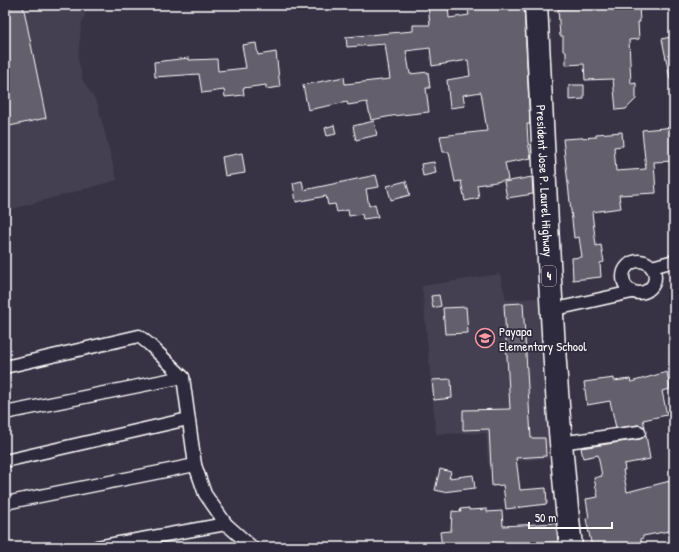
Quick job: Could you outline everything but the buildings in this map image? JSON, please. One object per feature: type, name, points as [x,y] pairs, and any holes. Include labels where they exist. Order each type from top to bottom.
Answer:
[{"type":"highway","name":"President Jose P. Laurel Highway","points":[[536,5],[551,310],[560,443],[571,547]]},
{"type":"street","points":[[551,310],[632,292],[643,293],[651,287],[655,278],[652,267],[645,261],[640,260],[629,264],[625,268],[622,279],[624,284],[632,292]]},
{"type":"street","points":[[652,267],[674,261]]},
{"type":"street","points":[[5,367],[139,336],[183,377],[195,465],[205,494],[226,524],[252,547]]},
{"type":"street","points":[[5,413],[183,377]]},
{"type":"street","points":[[5,461],[188,418]]},
{"type":"street","points":[[560,443],[639,432]]},
{"type":"street","points":[[5,503],[195,465]]},
{"type":"street","points":[[97,547],[226,524]]},
{"type":"shaded area","points":[[5,5],[88,5],[81,26],[78,59],[83,81],[97,103],[117,180],[5,211]]},
{"type":"shaded area","name":"Payapa Elementary School","points":[[500,274],[506,300],[540,298],[549,458],[488,464],[486,433],[436,434],[422,286]]},
{"type":"place","name":"Payapa Elementary School","points":[[485,338]]}]
